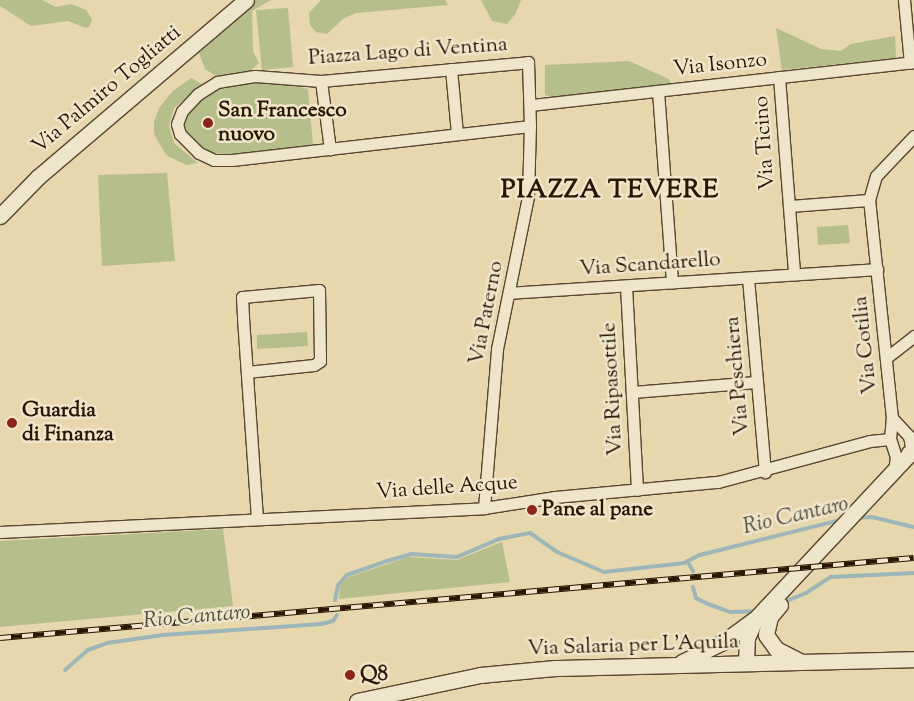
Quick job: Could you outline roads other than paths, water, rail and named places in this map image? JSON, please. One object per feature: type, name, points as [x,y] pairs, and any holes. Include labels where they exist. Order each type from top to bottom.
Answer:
[{"type":"main road","name":"Via Palmiro Togliatti","points":[[0,216],[38,177],[246,0]]},
{"type":"main road","points":[[678,663],[723,642],[787,597],[913,450]]},
{"type":"main road","points":[[746,663],[747,638],[765,611],[849,525]]},
{"type":"main road","points":[[746,663],[766,635],[770,617],[765,611]]},
{"type":"main road","points":[[766,635],[776,649],[802,662]]},
{"type":"main road","name":"Via Salaria per L'Aquila","points":[[357,701],[500,672],[678,663],[914,659]]},
{"type":"street","points":[[904,0],[912,62]]},
{"type":"street","name":"Piazza Lago di Ventina","points":[[528,62],[531,105],[530,126],[214,160],[187,145],[177,124],[182,111],[217,82],[256,76],[321,81],[451,69],[528,62]]},
{"type":"street","name":"Via Isonzo","points":[[531,105],[912,62]]},
{"type":"street","points":[[451,69],[457,134]]},
{"type":"street","name":"Via Ticino","points":[[779,77],[789,206]]},
{"type":"street","points":[[321,81],[330,149]]},
{"type":"street","points":[[658,91],[672,282]]},
{"type":"street","name":"Via Paterno","points":[[484,508],[497,348],[510,293],[528,196],[530,126]]},
{"type":"street","points":[[870,200],[789,206],[794,274],[877,269],[870,200],[876,176],[914,136]]},
{"type":"street","name":"Via Cotilia","points":[[877,269],[892,418]]},
{"type":"street","name":"Via Scandarello","points":[[510,293],[794,274]]},
{"type":"street","name":"Via Peschiera","points":[[748,278],[765,472]]},
{"type":"street","name":"Via Ripasottile","points":[[626,286],[637,490]]},
{"type":"street","points":[[247,372],[314,365],[320,360],[319,290],[242,297],[247,372],[257,518]]},
{"type":"street","points":[[886,358],[914,336]]},
{"type":"street","points":[[632,392],[757,382]]},
{"type":"street","points":[[892,418],[909,429],[913,450]]},
{"type":"street","points":[[891,474],[896,457],[891,443],[892,418]]},
{"type":"street","name":"Via delle Acque","points":[[0,532],[484,508],[555,497],[718,482],[765,472],[870,441],[891,443],[913,450]]},
{"type":"waterway","name":"Rio Cantaro","points":[[855,518],[872,517],[914,527]]},
{"type":"waterway","name":"Rio Cantaro","points":[[335,600],[338,585],[347,575],[387,561],[411,554],[457,557],[499,539],[530,533],[557,552],[604,572],[684,563],[700,555],[840,520]]},
{"type":"waterway","name":"Rio Cantaro","points":[[687,561],[693,571]]},
{"type":"waterway","name":"Rio Cantaro","points":[[784,602],[806,593],[831,577],[914,573]]},
{"type":"waterway","name":"Rio Cantaro","points":[[693,587],[696,598],[708,604],[730,612],[755,611]]},
{"type":"waterway","name":"Rio Cantaro","points":[[65,670],[88,650],[107,643],[163,635],[321,624],[333,621],[337,615]]},
{"type":"railway","points":[[0,638],[914,558]]},
{"type":"place","name":"San Francesco nuovo","points":[[208,123]]},
{"type":"place","name":"Guardia di Finanza","points":[[12,423]]},
{"type":"place","name":"Pane al pane","points":[[532,510]]},
{"type":"place","name":"Q8","points":[[350,675]]},
{"type":"district","name":"PIAZZA TEVERE","points":[[610,191]]}]
